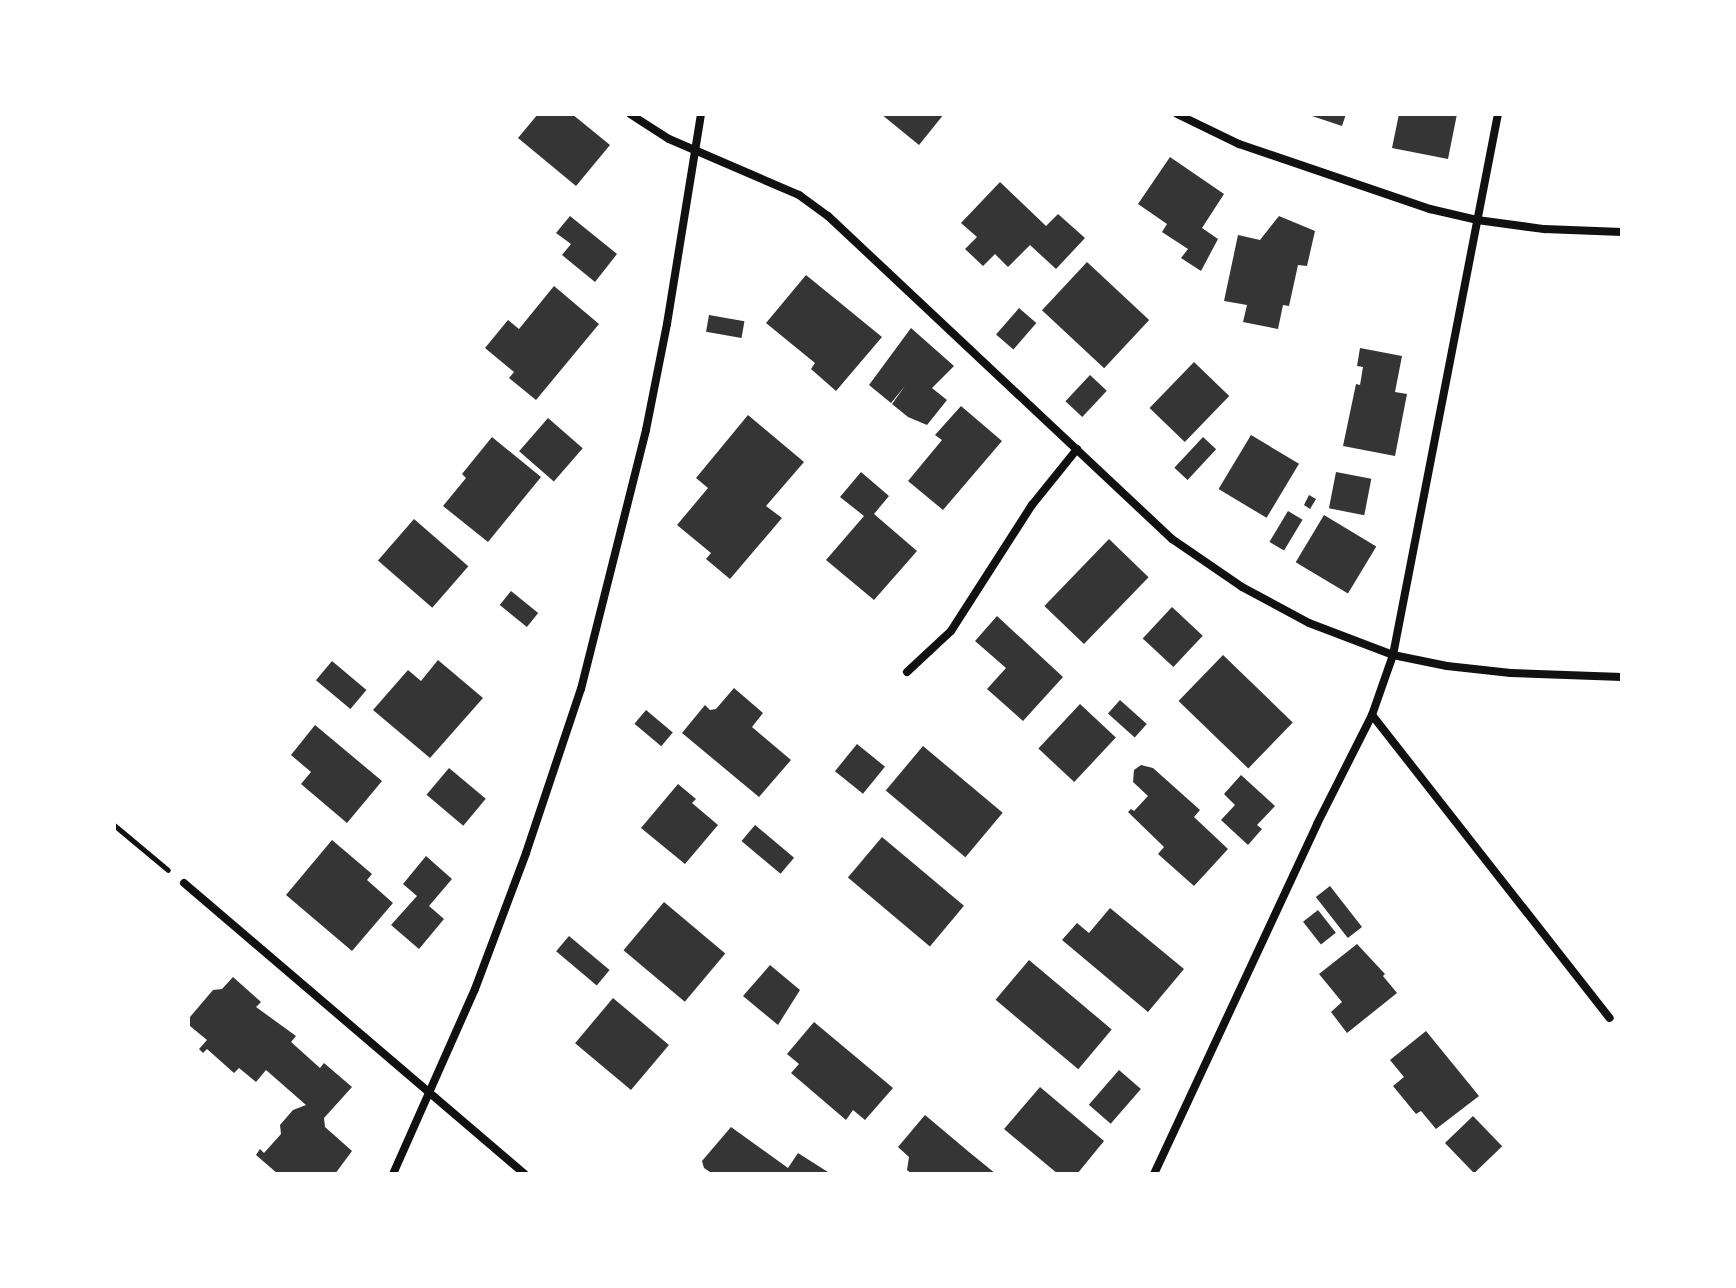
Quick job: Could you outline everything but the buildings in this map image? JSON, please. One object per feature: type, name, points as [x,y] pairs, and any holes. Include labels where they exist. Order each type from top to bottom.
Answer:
[{"type":"street","points":[[630,114],[694,151],[799,195],[828,216],[1172,539],[1209,566],[1309,623],[1393,655],[1447,666],[1511,673],[1622,677]]},
{"type":"street","points":[[393,1174],[430,1094],[526,853],[581,689],[646,430],[667,324],[701,114]]},
{"type":"street","points":[[1177,114],[1239,144],[1387,196],[1477,220],[1544,229],[1622,232]]},
{"type":"street","points":[[1154,1174],[1317,824],[1372,715],[1393,655],[1498,114]]},
{"type":"street","points":[[907,672],[951,631],[1032,505],[1077,449]]},
{"type":"street","points":[[1372,715],[1610,1018]]},
{"type":"street","points":[[184,883],[525,1174]]},
{"type":"path","points":[[114,825],[184,883]]}]
